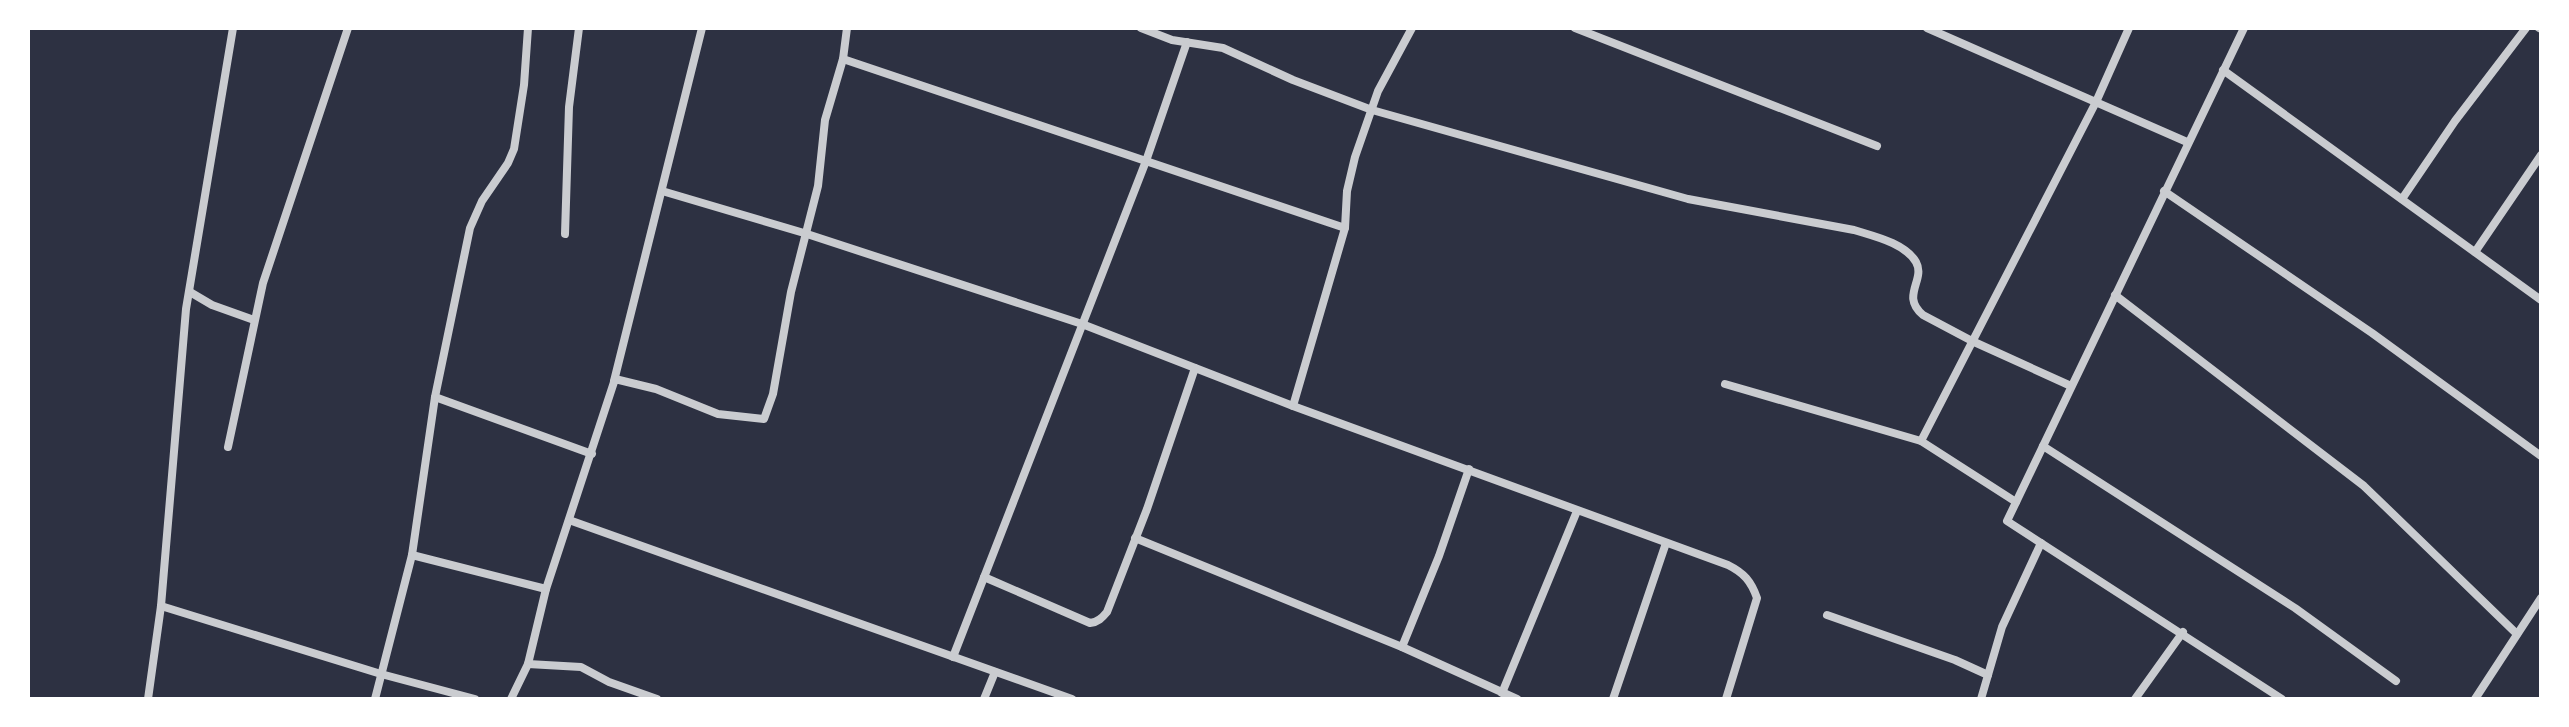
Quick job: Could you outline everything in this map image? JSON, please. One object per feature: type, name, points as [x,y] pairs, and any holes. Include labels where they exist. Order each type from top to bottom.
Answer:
[{"type":"street","points":[[148,699],[161,606],[186,309],[233,28]]},
{"type":"street","points":[[228,447],[263,283],[348,28]]},
{"type":"street","points":[[375,699],[412,555],[435,397],[470,228],[482,201],[514,149],[524,85],[528,28]]},
{"type":"street","points":[[565,234],[569,107],[579,28]]},
{"type":"street","points":[[613,386],[702,28]]},
{"type":"street","points":[[511,699],[528,664],[546,589],[615,379],[656,389],[718,414],[764,419],[773,394],[791,292],[818,186],[825,120],[843,59],[847,28]]},
{"type":"street","points":[[1141,28],[1172,40],[1223,48],[1293,80],[1372,110],[1688,199],[1854,230],[1880,238],[1916,262],[1912,296],[1917,310],[1972,341],[2071,386]]},
{"type":"street","points":[[1293,406],[1345,228],[1347,191],[1355,157],[1378,91],[1412,28]]},
{"type":"street","points":[[1575,28],[1877,146]]},
{"type":"street","points":[[1927,28],[2187,142]]},
{"type":"street","points":[[1921,441],[2096,102],[2129,28]]},
{"type":"street","points":[[2244,28],[2007,521],[2183,632],[2282,699]]},
{"type":"street","points":[[2402,199],[2455,121],[2526,28]]},
{"type":"street","points":[[953,657],[1146,161],[1187,42]]},
{"type":"street","points":[[843,59],[1345,228]]},
{"type":"street","points":[[2223,70],[2541,300]]},
{"type":"street","points":[[2475,252],[2541,155]]},
{"type":"street","points":[[662,191],[804,233],[1082,324],[1293,406],[1728,565],[1752,583],[1757,598],[1726,699]]},
{"type":"street","points":[[2164,191],[2372,333],[2541,456]]},
{"type":"street","points":[[190,292],[212,305],[254,320]]},
{"type":"street","points":[[2115,295],[2364,486],[2517,634]]},
{"type":"street","points":[[984,577],[1090,623],[1097,622],[1107,612],[1195,368]]},
{"type":"street","points":[[1725,384],[1921,441],[2016,502]]},
{"type":"street","points":[[435,397],[592,454]]},
{"type":"street","points":[[2043,446],[2295,608],[2396,681]]},
{"type":"street","points":[[1402,647],[1439,556],[1469,469]]},
{"type":"street","points":[[1502,693],[1577,511]]},
{"type":"street","points":[[569,520],[1072,699]]},
{"type":"street","points":[[1135,538],[1402,647],[1517,699]]},
{"type":"street","points":[[1613,699],[1666,543]]},
{"type":"street","points":[[1981,699],[2002,627],[2041,543]]},
{"type":"street","points":[[412,555],[546,589]]},
{"type":"street","points":[[2475,699],[2541,598]]},
{"type":"street","points":[[161,606],[381,674],[475,699]]},
{"type":"street","points":[[1827,615],[1955,660],[1988,675]]},
{"type":"street","points":[[2135,699],[2183,632]]},
{"type":"street","points":[[528,664],[581,667],[609,682],[657,699]]},
{"type":"street","points":[[984,699],[995,672]]}]
